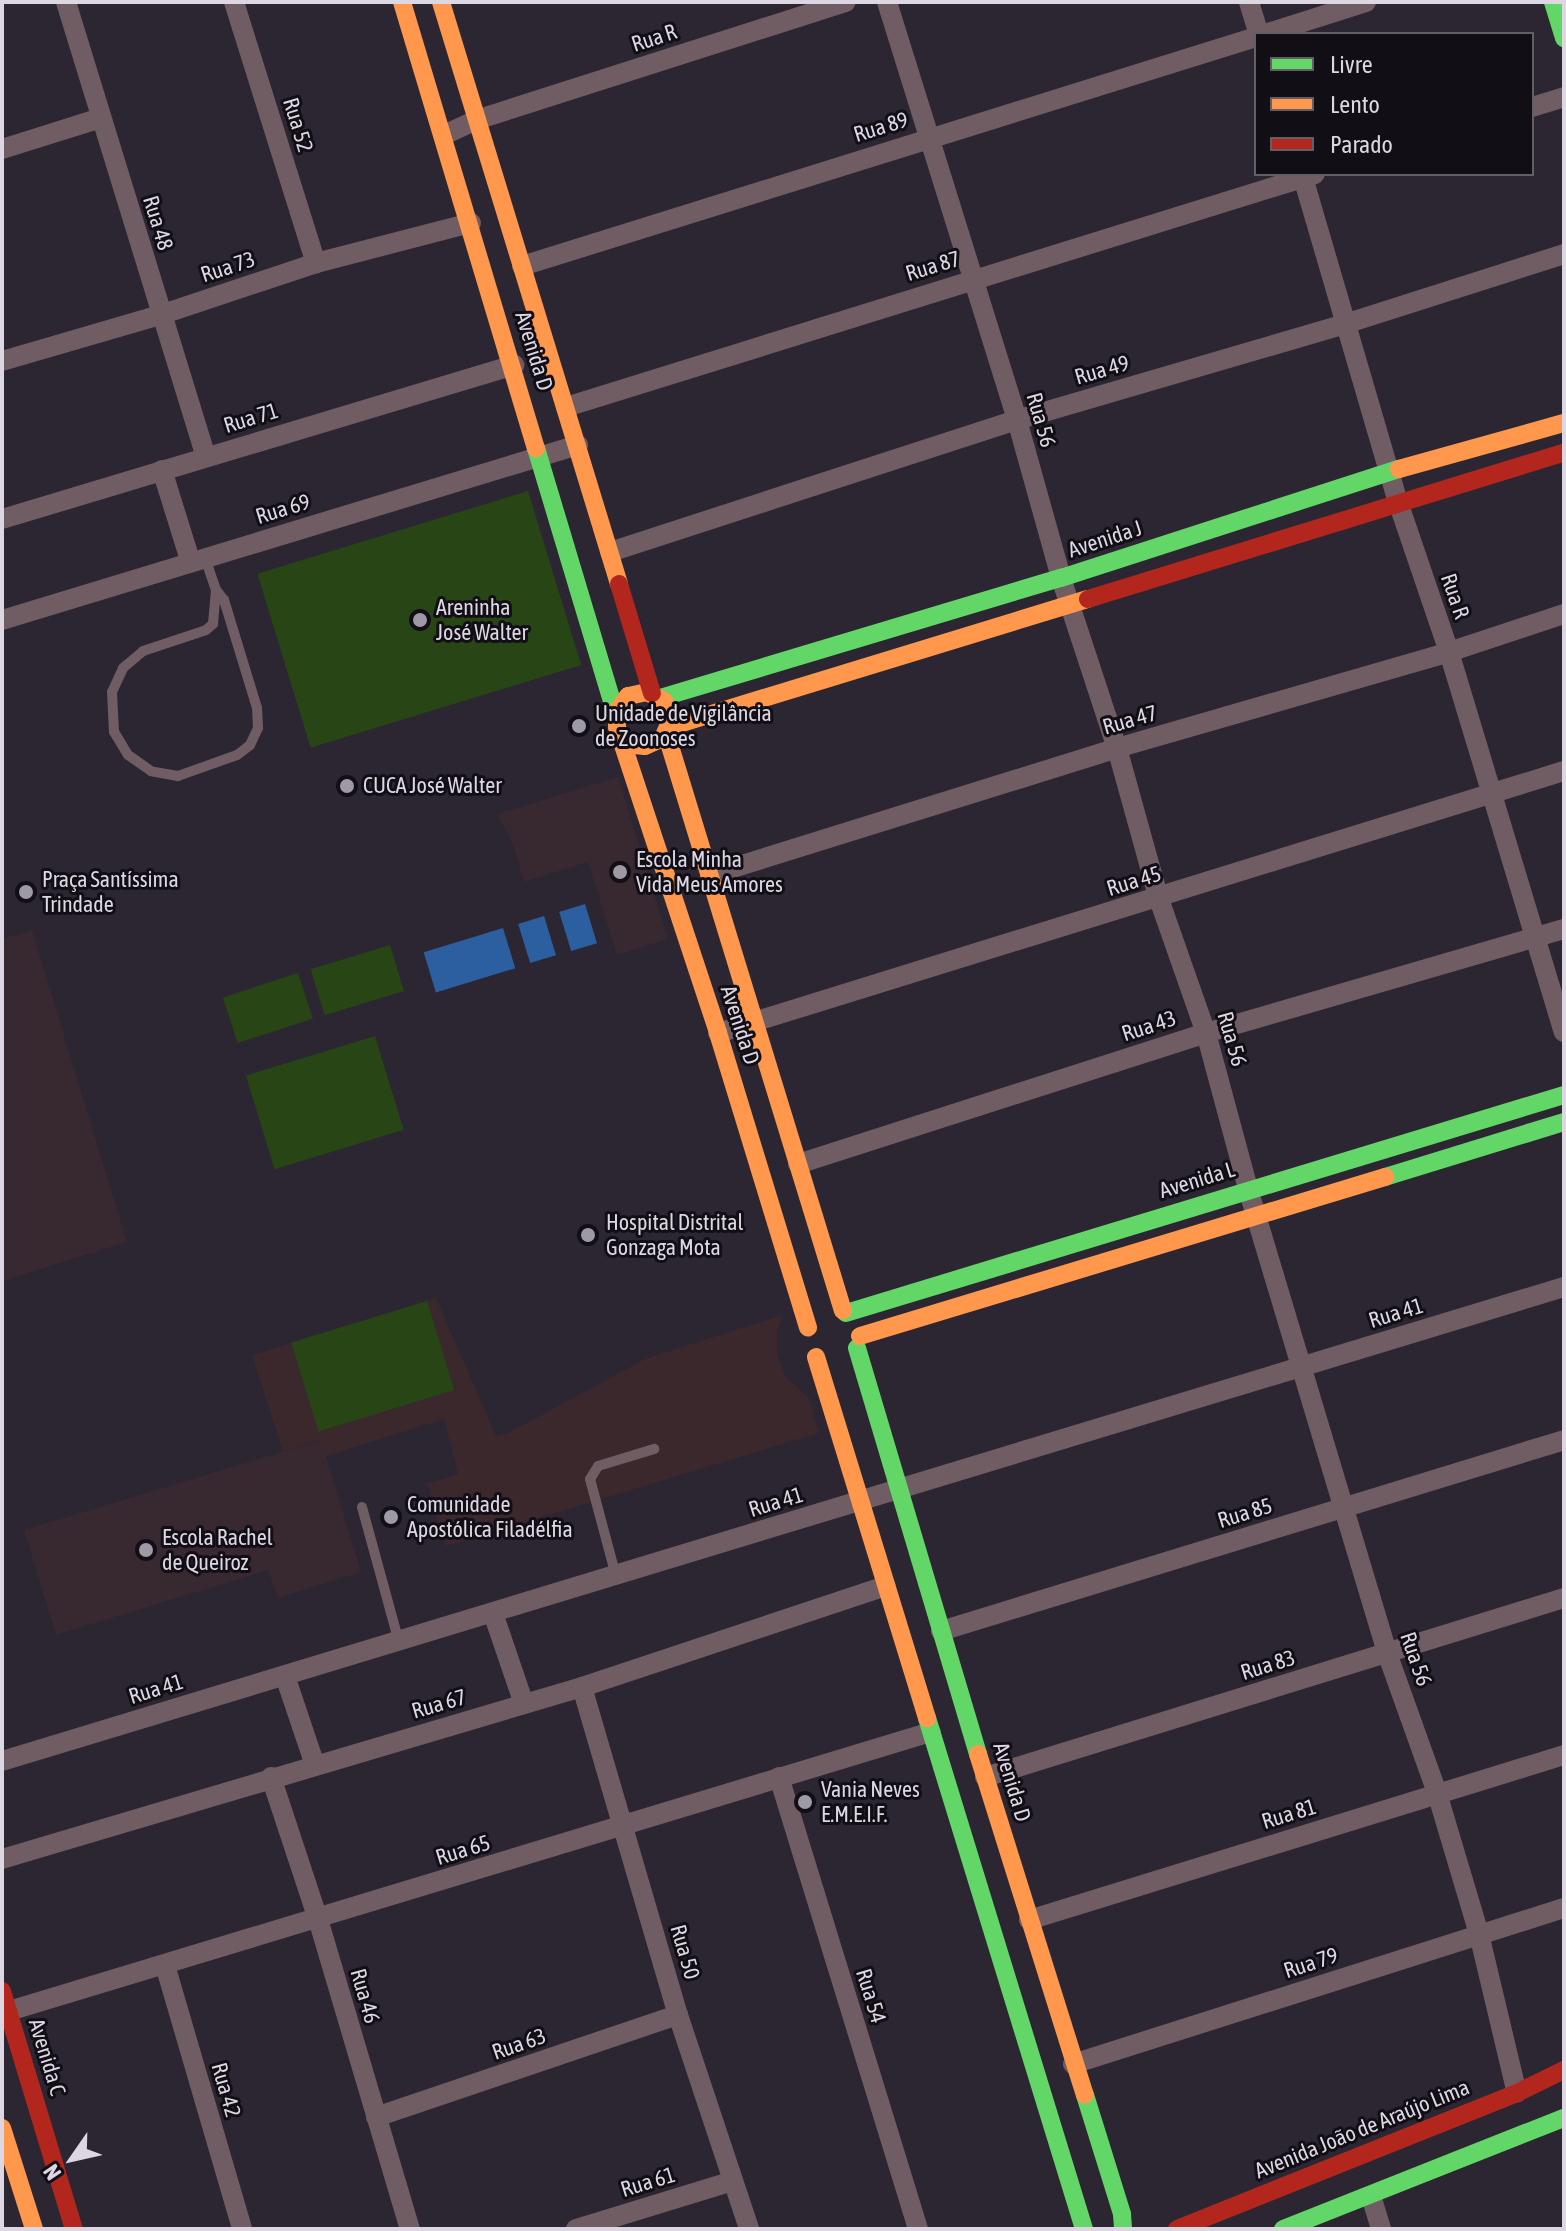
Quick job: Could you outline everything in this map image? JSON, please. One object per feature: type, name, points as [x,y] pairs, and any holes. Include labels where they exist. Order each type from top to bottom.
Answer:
[{"type":"main road","name":"Avenida D","points":[[402,2],[514,365],[616,714]]},
{"type":"main road","name":"Avenida D","points":[[441,2],[656,696]]},
{"type":"main road","points":[[1553,2],[1564,38]]},
{"type":"main road","name":"Avenida J","points":[[656,696],[1061,578],[1390,472],[1564,423]]},
{"type":"main road","points":[[668,730],[669,710],[656,696],[637,692],[628,696],[616,714],[623,737],[634,745],[654,744],[668,730],[1564,453]]},
{"type":"main road","name":"Avenida D","points":[[668,730],[844,1312]]},
{"type":"main road","name":"Avenida D","points":[[623,737],[808,1328]]},
{"type":"main road","name":"Avenida L","points":[[844,1312],[1564,1095]]},
{"type":"main road","points":[[816,1357],[832,1363],[842,1362],[858,1342],[1256,1213],[1564,1122]]},
{"type":"main road","points":[[858,1342],[858,1326],[844,1312],[824,1311],[808,1328],[807,1341],[816,1357],[1084,2229]]},
{"type":"main road","name":"Avenida D","points":[[858,1342],[985,1777],[1122,2214],[1123,2229]]},
{"type":"main road","name":"Avenida C","points":[[2,1991],[72,2222]]},
{"type":"main road","name":"Avenida João de Araújo Lima","points":[[1177,2229],[1517,2093],[1564,2070]]},
{"type":"main road","points":[[1283,2229],[1564,2118]]},
{"type":"main road","points":[[2,2128],[29,2228]]},
{"type":"street","name":"Rua 48","points":[[66,2],[206,457]]},
{"type":"street","name":"Rua 52","points":[[234,2],[316,263]]},
{"type":"street","name":"Rua R","points":[[444,135],[476,120],[846,2]]},
{"type":"street","name":"Rua 56","points":[[887,2],[1017,420],[1061,578],[1117,748],[1159,899],[1206,1033],[1248,1189],[1387,1653],[1437,1793],[1479,1934],[1517,2093]]},
{"type":"street","points":[[1249,2],[1256,32]]},
{"type":"street","points":[[1271,32],[1366,2]]},
{"type":"street","name":"Rua 89","points":[[522,266],[1254,37]]},
{"type":"street","points":[[1534,106],[1564,97]]},
{"type":"street","points":[[2,149],[101,118]]},
{"type":"street","name":"Rua 87","points":[[566,407],[1304,176]]},
{"type":"street","name":"Rua R","points":[[1307,176],[1398,502],[1449,652],[1489,793],[1564,1032]]},
{"type":"street","name":"Rua 73","points":[[2,361],[160,315],[316,263],[471,223]]},
{"type":"street","name":"Rua 49","points":[[610,552],[1017,420],[1348,323],[1564,254]]},
{"type":"street","name":"Rua 71","points":[[2,519],[514,365]]},
{"type":"street","name":"Rua 69","points":[[2,620],[578,445]]},
{"type":"street","points":[[162,470],[198,560]]},
{"type":"street","name":"Rua 47","points":[[710,875],[1117,748],[1449,652],[1564,614]]},
{"type":"street","name":"Rua 45","points":[[718,1033],[1159,899],[1564,771]]},
{"type":"street","name":"Rua 43","points":[[798,1164],[1206,1033],[1564,929]]},
{"type":"street","name":"Rua 41","points":[[2,1761],[1564,1287]]},
{"type":"street","name":"Rua 85","points":[[941,1631],[1564,1440]]},
{"type":"street","name":"Rua 67","points":[[2,1859],[582,1687],[886,1586]]},
{"type":"street","name":"Rua 83","points":[[985,1777],[1564,1598]]},
{"type":"street","points":[[493,1613],[524,1704]]},
{"type":"street","points":[[285,1676],[315,1765]]},
{"type":"street","name":"Rua 50","points":[[582,1687],[678,2015],[749,2229]]},
{"type":"street","name":"Rua 65","points":[[9,2011],[931,1732]]},
{"type":"street","name":"Rua 81","points":[[1029,1920],[1564,1755]]},
{"type":"street","name":"Rua 46","points":[[271,1777],[318,1919],[410,2229]]},
{"type":"street","name":"Rua 54","points":[[779,1777],[918,2229]]},
{"type":"street","name":"Rua 79","points":[[1073,2064],[1564,1908]]},
{"type":"street","name":"Rua 42","points":[[165,1965],[242,2229]]},
{"type":"street","name":"Rua 63","points":[[376,2117],[678,2015]]},
{"type":"street","name":"Rua 61","points":[[576,2229],[733,2181]]},
{"type":"street","points":[[1371,2196],[1381,2229]]},
{"type":"street","points":[[29,2228],[72,2222]]},
{"type":"lane","points":[[198,560],[224,600],[257,708],[254,738],[237,755],[178,776],[151,771],[128,755],[114,732],[112,692],[123,668],[143,651],[206,630],[213,624],[216,590]]},
{"type":"lane","points":[[616,1576],[590,1479],[598,1466],[654,1449]]},
{"type":"lane","points":[[362,1507],[399,1642]]},
{"type":"shaded area","name":"Escola Minha Vida Meus Amores","points":[[618,777],[668,939],[617,955],[588,862],[524,882],[513,844],[497,814]]},
{"type":"shaded area","points":[[32,930],[127,1242],[2,1281],[2,939]]},
{"type":"shaded area","points":[[436,1298],[496,1436],[508,1433],[645,1359],[782,1315],[777,1333],[777,1355],[786,1377],[809,1398],[819,1433],[446,1546],[427,1484],[458,1474],[444,1419],[326,1456],[320,1440],[283,1451],[252,1355]]},
{"type":"shaded area","name":"Escola Rachel de Queiroz","points":[[321,1440],[361,1572],[278,1598],[268,1570],[56,1635],[24,1530]]},
{"type":"green space","name":"Areninha José Walter","points":[[528,491],[581,665],[311,748],[257,574]]},
{"type":"green space","points":[[390,945],[404,991],[325,1015],[311,969]]},
{"type":"green space","points":[[298,973],[313,1019],[238,1043],[223,997]]},
{"type":"green space","points":[[375,1036],[404,1130],[275,1169],[246,1075]]},
{"type":"green space","points":[[427,1301],[454,1390],[318,1431],[291,1343]]},
{"type":"water","points":[[585,904],[597,943],[571,951],[559,912]]},
{"type":"water","points":[[544,916],[556,955],[530,963],[518,924]]},
{"type":"water","points":[[503,928],[515,968],[436,992],[424,952]]},
{"type":"traffic: fast","points":[[1553,2],[1564,38]]},
{"type":"traffic: fast","points":[[536,448],[616,714]]},
{"type":"traffic: fast","points":[[660,698],[1061,578],[1399,469]]},
{"type":"traffic: fast","points":[[846,1313],[1564,1095]]},
{"type":"traffic: fast","points":[[1385,1177],[1564,1122]]},
{"type":"traffic: fast","points":[[857,1348],[978,1754]]},
{"type":"traffic: fast","points":[[927,1718],[1084,2229]]},
{"type":"traffic: fast","points":[[1085,2095],[1122,2214],[1123,2229]]},
{"type":"traffic: fast","points":[[1283,2229],[1564,2118]]},
{"type":"traffic: slow","points":[[402,2],[536,448]]},
{"type":"traffic: slow","points":[[441,2],[619,584]]},
{"type":"traffic: slow","points":[[1399,469],[1564,423]]},
{"type":"traffic: slow","points":[[669,727],[1088,599]]},
{"type":"traffic: slow","points":[[623,737],[634,745],[645,746],[663,738],[671,720],[664,701],[647,692],[628,696],[617,711],[617,727],[718,1033],[808,1328]]},
{"type":"traffic: slow","points":[[666,733],[843,1311]]},
{"type":"traffic: slow","points":[[860,1336],[1385,1177]]},
{"type":"traffic: slow","points":[[816,1357],[927,1718]]},
{"type":"traffic: slow","points":[[978,1754],[1085,2095]]},
{"type":"traffic: slow","points":[[2,2128],[34,2229]]},
{"type":"traffic: jam","points":[[1088,599],[1564,453]]},
{"type":"traffic: jam","points":[[619,584],[652,693]]},
{"type":"traffic: jam","points":[[2,1991],[74,2229]]},
{"type":"traffic: jam","points":[[1177,2229],[1517,2093],[1564,2070]]},
{"type":"place","name":"Areninha José Walter","points":[[420,620]]},
{"type":"place","name":"Unidade de Vigilância de Zoonoses","points":[[579,726]]},
{"type":"place","name":"CUCA José Walter","points":[[347,786]]},
{"type":"place","name":"Escola Minha Vida Meus Amores","points":[[620,872]]},
{"type":"place","name":"Praça Santíssima Trindade","points":[[26,892]]},
{"type":"place","name":"Hospital Distrital Gonzaga Mota","points":[[588,1235]]},
{"type":"place","name":"Comunidade Apostólica Filadélfia","points":[[391,1517]]},
{"type":"place","name":"Escola Rachel de Queiroz","points":[[146,1550]]},
{"type":"place","name":"Vania Neves E.M.E.I.F.","points":[[805,1802]]}]
